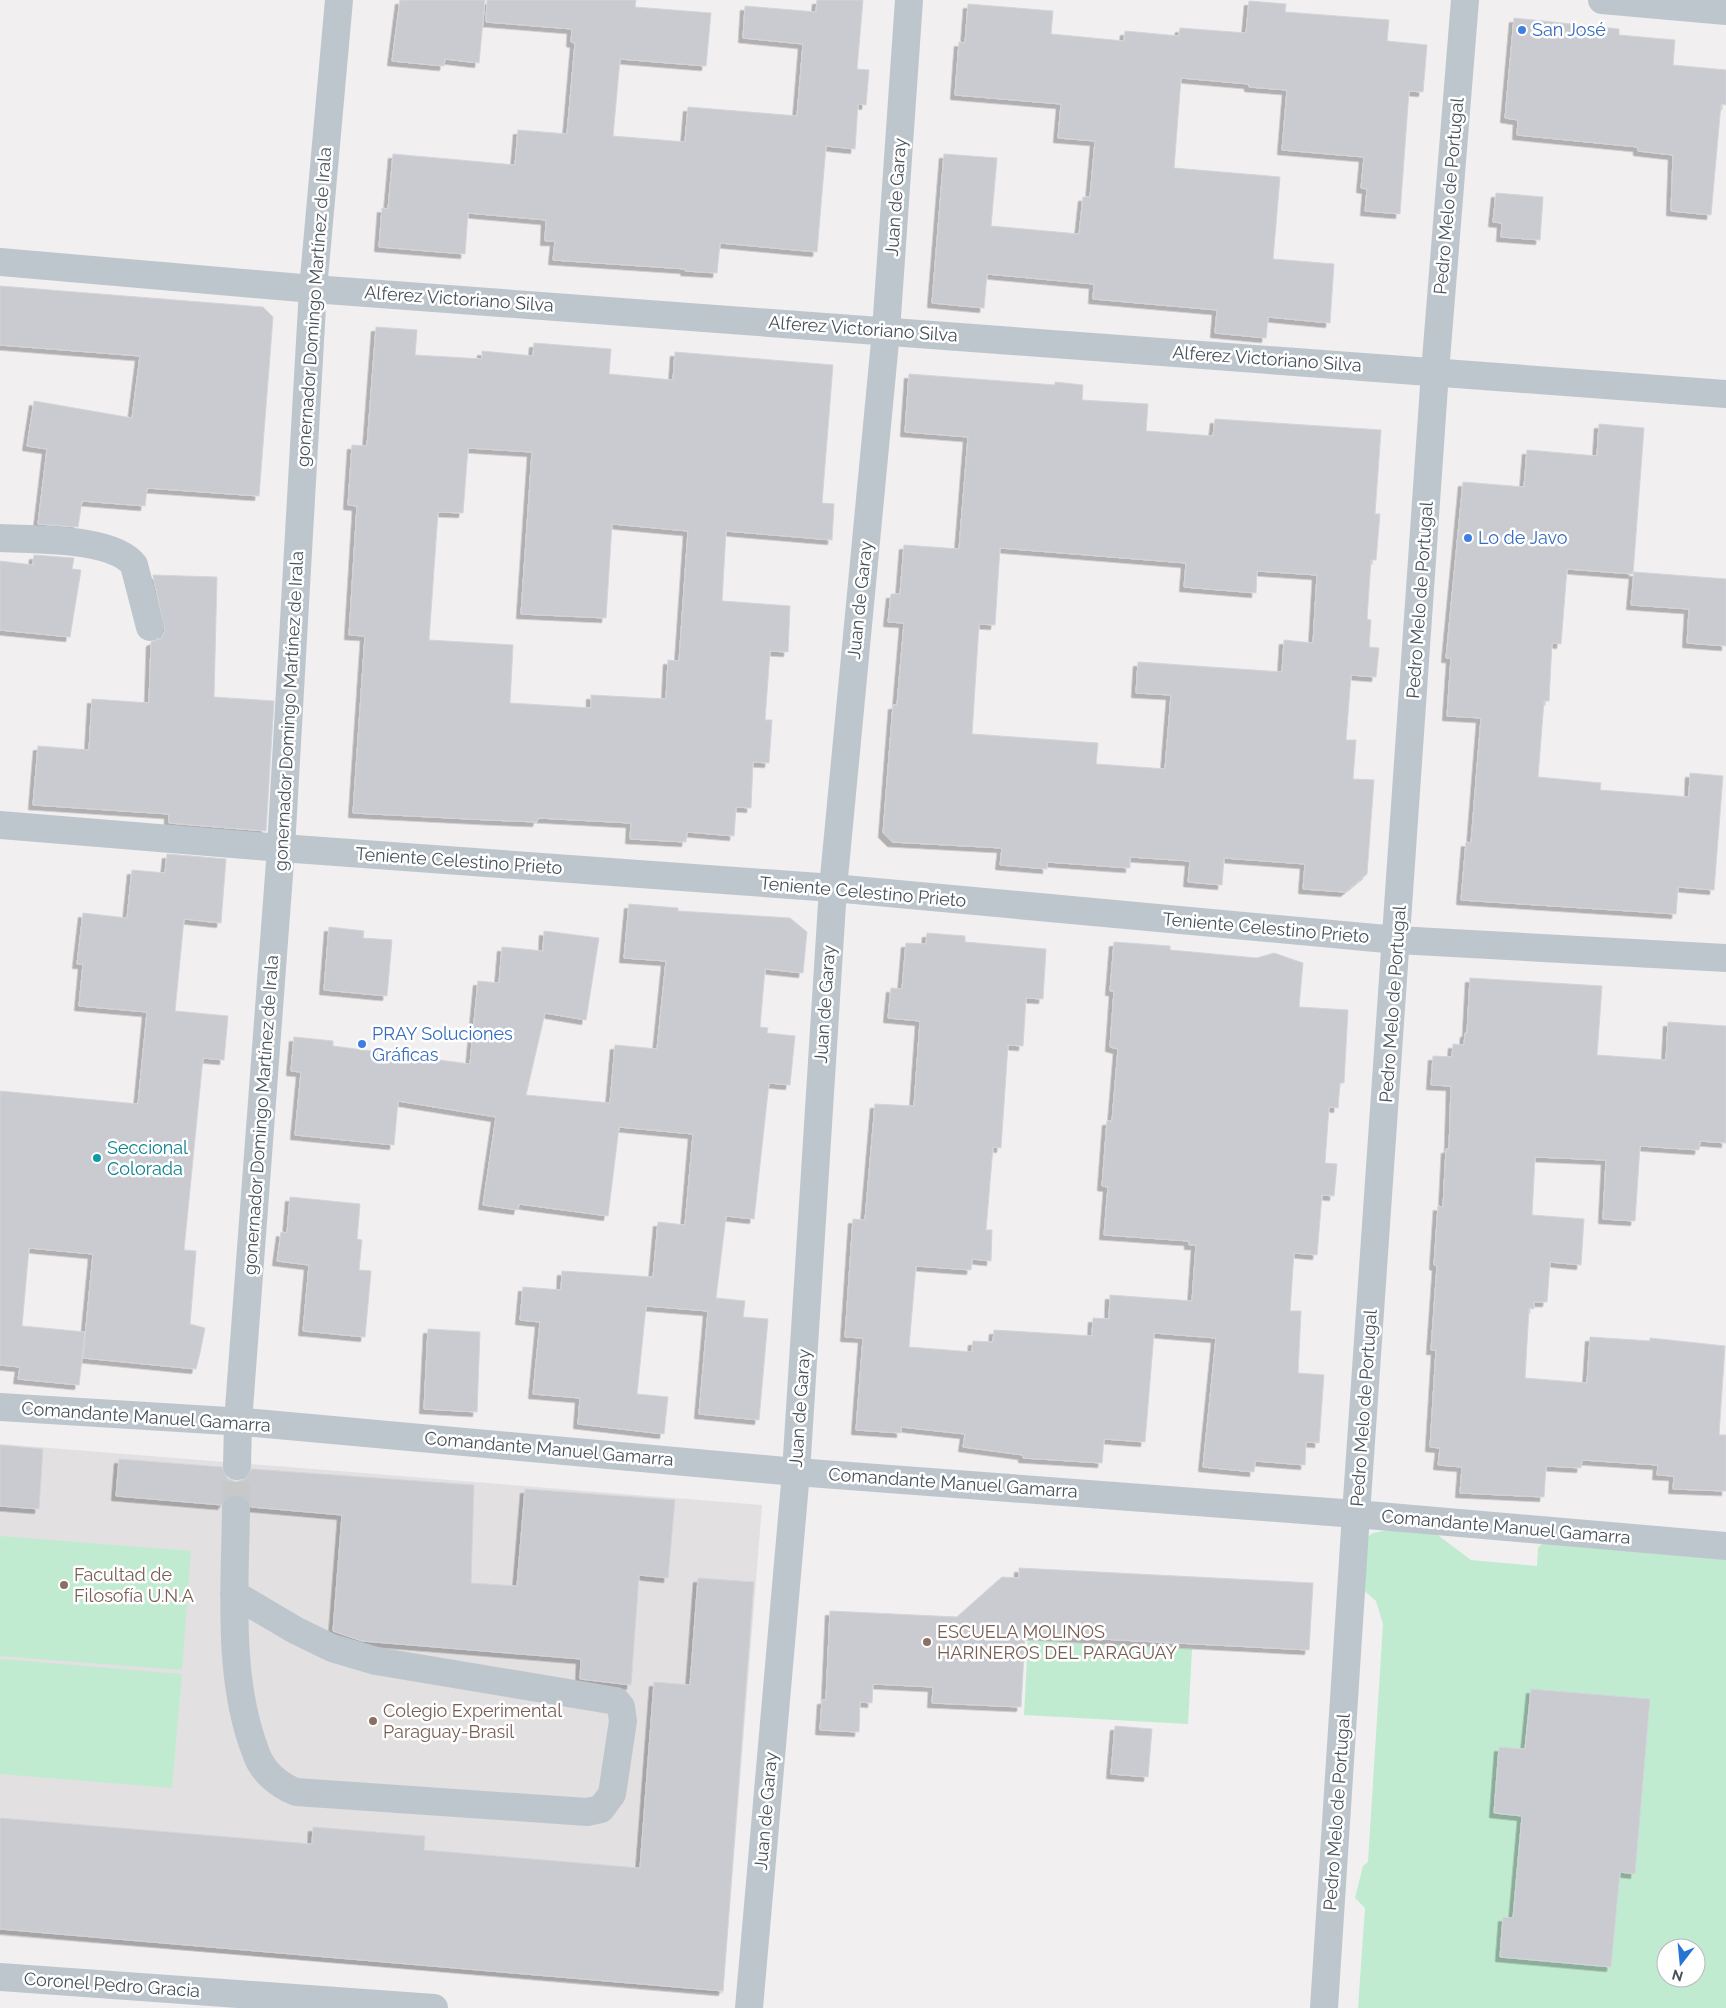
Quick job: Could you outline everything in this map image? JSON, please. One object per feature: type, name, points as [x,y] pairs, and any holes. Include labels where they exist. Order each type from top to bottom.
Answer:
[{"type":"street","name":"gonernador Domingo Martínez de Irala","points":[[237,1466],[238,1422],[282,848],[313,289],[338,0]]},
{"type":"street","name":"Juan de Garay","points":[[749,2008],[796,1472],[832,888],[886,331],[909,0]]},
{"type":"street","name":"Pedro Melo de Portugal","points":[[1324,2008],[1356,1514],[1398,940],[1435,372],[1465,0]]},
{"type":"street","points":[[1602,0],[1726,11]]},
{"type":"street","name":"Alferez Victoriano Silva","points":[[0,262],[313,289],[1726,394]]},
{"type":"street","points":[[0,538],[98,545],[128,556],[134,564],[150,627]]},
{"type":"street","name":"Teniente Celestino Prieto","points":[[0,826],[832,888],[1398,940],[1726,958]]},
{"type":"street","name":"Comandante Manuel Gamarra","points":[[0,1407],[238,1422],[796,1472],[1356,1514],[1726,1546]]},
{"type":"street","points":[[234,1594],[295,1630],[332,1648],[376,1661],[616,1701],[620,1706],[623,1721],[612,1794],[601,1808],[587,1812],[296,1792],[285,1788],[273,1779],[256,1754],[239,1690],[234,1594],[236,1510]]},
{"type":"street","name":"Coronel Pedro Gracia","points":[[0,1977],[434,2008]]},
{"type":"shaded area","name":"Colegio Experimental Paraguay-Brasil","points":[[0,1444],[762,1505],[723,1994],[0,1936]]},
{"type":"green space","points":[[1403,1527],[1431,1530],[1471,1560],[1537,1566],[1538,1548],[1549,1536],[1726,1557],[1726,2008],[1358,2008],[1365,1908],[1355,1898],[1363,1866],[1368,1862],[1383,1624],[1376,1601],[1361,1588],[1359,1543],[1373,1533]]},
{"type":"green space","points":[[0,1536],[191,1551],[182,1670],[0,1656]]},
{"type":"green space","points":[[1028,1641],[1192,1649],[1188,1724],[1024,1715]]},
{"type":"green space","points":[[0,1659],[182,1674],[172,1788],[0,1774]]},
{"type":"building","points":[[400,0],[485,0],[479,63],[445,59],[444,66],[392,61]]},
{"type":"building","points":[[487,0],[636,0],[635,7],[711,13],[706,66],[620,59],[613,136],[685,142],[688,107],[797,116],[803,44],[743,38],[745,6],[816,12],[817,0],[863,0],[857,69],[869,70],[866,105],[858,104],[855,149],[826,146],[817,252],[720,243],[717,273],[685,271],[686,269],[553,260],[555,241],[545,241],[546,220],[468,213],[465,254],[379,247],[382,208],[388,209],[393,154],[515,165],[518,130],[567,134],[575,43],[571,42],[572,29],[486,22]]},
{"type":"building","points":[[1249,1],[1286,4],[1285,12],[1389,20],[1387,41],[1427,45],[1423,92],[1409,91],[1400,214],[1365,211],[1367,189],[1361,188],[1364,157],[1282,150],[1287,90],[1249,87],[1249,84],[1181,78],[1174,168],[1280,177],[1273,259],[1334,264],[1330,323],[1268,317],[1266,338],[1215,333],[1217,310],[1093,299],[1094,284],[987,274],[984,308],[932,303],[944,154],[997,158],[991,226],[1079,234],[1083,197],[1090,197],[1095,141],[1058,138],[1061,104],[955,95],[959,42],[965,43],[968,4],[1053,11],[1051,34],[1124,41],[1125,31],[1179,36],[1180,28],[1246,33]]},
{"type":"building","points":[[1514,18],[1619,29],[1619,35],[1675,40],[1673,65],[1726,70],[1726,105],[1721,104],[1711,215],[1671,211],[1673,155],[1638,151],[1638,147],[1517,135],[1518,120],[1505,118]]},
{"type":"building","points":[[1496,193],[1543,197],[1540,240],[1501,237],[1502,223],[1493,222]]},
{"type":"building","points":[[0,286],[263,307],[273,317],[259,496],[147,488],[145,506],[82,501],[78,527],[38,524],[47,449],[27,446],[34,401],[132,418],[140,356],[0,345]]},
{"type":"building","points":[[376,327],[417,330],[415,355],[482,359],[482,351],[533,356],[534,343],[611,349],[609,374],[673,380],[675,352],[833,365],[822,503],[834,504],[832,540],[726,531],[722,601],[790,606],[788,652],[770,651],[765,720],[772,720],[769,763],[753,762],[751,808],[736,807],[734,836],[687,832],[686,842],[630,839],[631,823],[538,818],[537,822],[353,813],[365,636],[349,635],[357,506],[348,505],[352,445],[367,446]],"holes":[[[468,448],[532,452],[521,614],[606,618],[612,524],[688,531],[679,661],[668,660],[666,699],[591,695],[591,708],[510,703],[513,645],[429,640],[438,512],[463,513]]]},
{"type":"building","points":[[909,374],[1055,385],[1055,382],[1083,385],[1082,400],[1148,404],[1146,431],[1213,436],[1215,419],[1381,430],[1375,514],[1380,514],[1376,560],[1371,560],[1367,619],[1371,620],[1369,647],[1379,648],[1376,677],[1351,675],[1346,740],[1356,740],[1353,779],[1374,780],[1367,874],[1345,892],[1303,889],[1305,864],[1224,858],[1222,885],[1188,882],[1190,861],[1130,857],[1130,868],[1047,862],[1047,869],[1000,865],[1002,848],[892,842],[883,833],[893,705],[897,705],[904,623],[888,622],[891,594],[900,594],[904,545],[959,549],[968,437],[905,432]],"holes":[[[1000,548],[1186,563],[1184,587],[1256,593],[1257,571],[1317,575],[1313,643],[1284,640],[1282,672],[1138,662],[1136,693],[1171,695],[1165,769],[1096,764],[1098,743],[972,734],[979,624],[995,625]]]},
{"type":"building","points":[[1599,424],[1644,428],[1633,574],[1567,569],[1561,644],[1552,643],[1549,701],[1544,701],[1538,777],[1601,783],[1600,790],[1689,797],[1690,773],[1723,776],[1714,890],[1678,887],[1676,914],[1461,900],[1466,842],[1471,843],[1481,718],[1447,716],[1451,658],[1446,658],[1463,482],[1524,487],[1527,450],[1597,456]]},
{"type":"building","points":[[34,555],[74,558],[72,569],[81,570],[70,637],[0,630],[0,561],[33,565]]},
{"type":"building","points":[[1634,572],[1726,579],[1726,646],[1687,643],[1689,609],[1631,605]]},
{"type":"building","points":[[153,575],[217,577],[214,697],[274,701],[266,831],[169,823],[169,814],[33,805],[38,746],[89,750],[92,699],[149,703],[151,642],[161,638],[165,631]]},
{"type":"building","points":[[167,854],[226,859],[221,923],[184,919],[175,1011],[228,1016],[224,1060],[203,1058],[184,1250],[196,1251],[190,1324],[205,1328],[196,1369],[83,1358],[93,1254],[29,1248],[22,1326],[85,1332],[79,1385],[18,1379],[20,1367],[0,1365],[0,1091],[138,1104],[147,1012],[79,1006],[83,964],[77,964],[83,913],[127,918],[132,870],[165,873]]},
{"type":"building","points":[[629,904],[678,908],[678,911],[790,918],[807,932],[803,973],[765,969],[760,1027],[768,1028],[767,1033],[795,1036],[790,1085],[769,1083],[754,1219],[726,1216],[716,1298],[745,1301],[743,1317],[768,1319],[759,1420],[699,1414],[708,1311],[646,1306],[637,1394],[668,1397],[664,1434],[578,1424],[580,1398],[533,1394],[540,1322],[520,1320],[523,1287],[561,1290],[562,1271],[653,1277],[658,1222],[685,1225],[693,1134],[619,1127],[608,1216],[519,1204],[518,1210],[483,1205],[496,1117],[398,1101],[394,1145],[295,1135],[301,1072],[291,1071],[294,1037],[333,1041],[333,1046],[470,1064],[478,981],[499,983],[502,947],[543,951],[544,931],[599,938],[586,1020],[545,1013],[526,1095],[610,1103],[615,1045],[657,1049],[666,961],[624,958]]},
{"type":"building","points":[[329,927],[364,931],[363,938],[392,940],[387,996],[324,990]]},
{"type":"building","points":[[927,933],[965,936],[965,942],[1046,949],[1043,999],[1026,998],[1023,1046],[1008,1045],[1001,1148],[993,1147],[986,1230],[992,1230],[991,1261],[972,1259],[971,1270],[916,1266],[909,1347],[972,1352],[973,1341],[993,1342],[994,1330],[1092,1336],[1093,1318],[1109,1319],[1110,1295],[1192,1301],[1196,1245],[1189,1245],[1189,1241],[1104,1235],[1108,1187],[1102,1186],[1107,1121],[1112,1121],[1118,1049],[1110,1047],[1114,991],[1110,991],[1114,942],[1170,946],[1170,950],[1257,958],[1274,953],[1303,963],[1299,1007],[1348,1010],[1344,1083],[1340,1083],[1338,1108],[1329,1107],[1325,1163],[1337,1164],[1334,1196],[1322,1195],[1317,1255],[1294,1253],[1290,1311],[1301,1311],[1298,1373],[1324,1375],[1319,1443],[1306,1442],[1305,1465],[1255,1461],[1254,1472],[1203,1467],[1216,1338],[1154,1333],[1145,1442],[1104,1439],[1102,1463],[1023,1458],[1023,1455],[963,1447],[965,1434],[901,1427],[901,1433],[856,1430],[863,1338],[845,1337],[853,1219],[865,1220],[875,1104],[914,1106],[920,1021],[888,1018],[891,988],[902,989],[906,943],[926,944]]},
{"type":"building","points":[[1470,978],[1602,986],[1597,1055],[1666,1060],[1668,1022],[1726,1026],[1726,1143],[1700,1141],[1699,1150],[1640,1146],[1635,1221],[1603,1219],[1606,1160],[1535,1157],[1532,1215],[1584,1219],[1581,1265],[1550,1262],[1547,1302],[1534,1302],[1534,1309],[1529,1308],[1525,1378],[1587,1383],[1590,1337],[1650,1341],[1650,1338],[1725,1346],[1719,1435],[1726,1435],[1726,1491],[1673,1489],[1674,1476],[1657,1475],[1658,1465],[1582,1460],[1581,1468],[1546,1466],[1544,1497],[1460,1493],[1462,1467],[1438,1465],[1440,1448],[1430,1447],[1436,1350],[1431,1350],[1437,1266],[1434,1265],[1438,1206],[1443,1207],[1446,1149],[1449,1149],[1451,1086],[1431,1085],[1433,1056],[1452,1057],[1453,1044],[1464,1045],[1465,1033],[1467,1033]]},
{"type":"building","points":[[290,1197],[360,1204],[357,1239],[362,1240],[359,1270],[371,1271],[365,1337],[303,1331],[309,1265],[277,1261],[281,1232],[287,1233]]},
{"type":"building","points":[[428,1329],[480,1332],[477,1412],[424,1409]]},
{"type":"building","points":[[0,1445],[43,1449],[39,1509],[0,1506]]},
{"type":"building","points":[[119,1459],[222,1467],[228,1479],[236,1482],[245,1479],[252,1469],[474,1485],[471,1583],[517,1586],[525,1489],[675,1500],[668,1578],[639,1575],[631,1685],[580,1679],[581,1659],[362,1641],[333,1631],[342,1515],[251,1507],[244,1497],[237,1494],[228,1497],[222,1505],[116,1496]]},
{"type":"building","name":"ESCUELA MOLINOS HARINEROS DEL PARAGUAY","points":[[1019,1568],[1313,1583],[1309,1650],[1025,1635],[1021,1707],[932,1703],[933,1687],[873,1684],[872,1703],[860,1702],[859,1732],[820,1730],[822,1700],[826,1700],[830,1611],[957,1617],[1002,1577],[1019,1578]]},
{"type":"building","points":[[698,1578],[754,1582],[723,1991],[0,1929],[0,1818],[312,1844],[313,1827],[425,1836],[424,1850],[640,1868],[654,1682],[690,1685]]},
{"type":"building","points":[[1531,1689],[1650,1699],[1635,1874],[1620,1872],[1611,1967],[1500,1957],[1503,1917],[1513,1918],[1522,1816],[1494,1813],[1499,1747],[1525,1749]]},
{"type":"building","points":[[1115,1726],[1152,1729],[1148,1777],[1111,1774]]},
{"type":"tunnel","points":[[236,1510],[237,1466]]},
{"type":"place","name":"San José","points":[[1522,30]]},
{"type":"place","name":"Lo de Javo","points":[[1468,538]]},
{"type":"place","name":"PRAY Soluciones Gráficas","points":[[362,1044]]},
{"type":"place","name":"Seccional Colorada","points":[[97,1158]]},
{"type":"place","name":"Facultad de Filosofía U.N.A","points":[[64,1585]]},
{"type":"place","name":"ESCUELA MOLINOS HARINEROS DEL PARAGUAY","points":[[927,1642]]},
{"type":"place","name":"Colegio Experimental Paraguay-Brasil","points":[[373,1721]]}]
